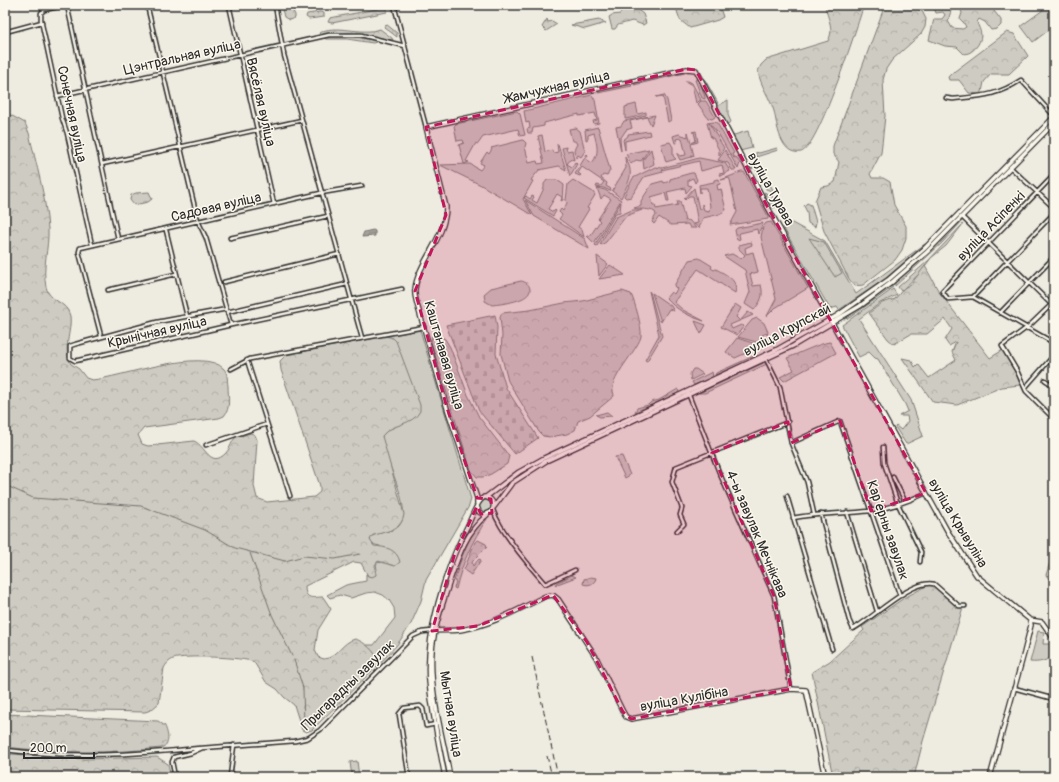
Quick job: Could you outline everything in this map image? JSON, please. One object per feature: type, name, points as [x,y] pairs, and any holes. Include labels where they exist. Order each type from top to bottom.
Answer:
[{"type":"main road","name":"Жамчужная вуліца","points":[[426,127],[687,69],[693,69]]},
{"type":"main road","name":"вуліца Турава","points":[[693,69],[696,70],[732,141],[832,322]]},
{"type":"main road","name":"вуліца Крупскай","points":[[832,322],[909,263],[1054,116]]},
{"type":"main road","name":"вуліца Крупскай","points":[[484,498],[519,472],[544,458],[765,357],[832,322],[906,270],[962,217],[1054,123]]},
{"type":"main road","name":"Каштанавая вуліца","points":[[426,127],[446,207],[444,224],[415,286],[417,304],[447,408],[477,498],[477,505]]},
{"type":"main road","name":"вуліца Крывуліна","points":[[832,322],[926,493],[952,538],[977,576],[1030,620],[1042,622],[1054,639]]},
{"type":"main road","name":"вуліца Крупскай","points":[[494,508],[512,483],[546,462],[687,393]]},
{"type":"main road","points":[[434,631],[463,545],[474,526],[494,508],[493,502],[484,498],[477,498]]},
{"type":"main road","points":[[434,631],[454,556],[477,505],[484,498]]},
{"type":"main road","points":[[477,505],[479,512],[488,514]]},
{"type":"main road","name":"вуліца Кулібіна","points":[[434,631],[459,630],[490,623],[546,596],[553,595],[558,599],[596,657],[626,717],[631,719],[791,689],[804,689],[808,692],[826,777]]},
{"type":"main road","points":[[990,777],[1031,625],[1030,620]]},
{"type":"main road","name":"Мытная вуліца","points":[[434,631],[428,653],[429,680],[445,777]]},
{"type":"main road","name":"Мытная вуліца","points":[[434,631],[432,651],[433,684],[450,777]]},
{"type":"street","points":[[5,32],[42,22],[41,13],[44,10],[78,5]]},
{"type":"street","points":[[147,5],[198,221],[206,238],[231,325]]},
{"type":"street","name":"Вясёлая вуліца","points":[[229,5],[274,204]]},
{"type":"street","points":[[276,5],[282,44],[362,338]]},
{"type":"street","points":[[394,5],[426,127]]},
{"type":"street","points":[[67,6],[118,239]]},
{"type":"street","name":"Сонечная вуліца","points":[[42,22],[57,96],[92,245]]},
{"type":"street","name":"Цэнтральная вуліца","points":[[57,96],[162,73],[282,44],[329,35],[360,35],[405,46]]},
{"type":"street","points":[[946,98],[952,100],[992,94],[1003,91],[1021,80],[1054,116]]},
{"type":"street","points":[[102,164],[302,120]]},
{"type":"street","points":[[1010,167],[1054,208]]},
{"type":"street","name":"вуліца Асіпенкі","points":[[973,297],[948,299],[942,291],[1054,175]]},
{"type":"street","name":"Садовая вуліца","points":[[78,252],[80,248],[92,245],[166,230],[198,221],[322,193],[362,186]]},
{"type":"street","points":[[1054,213],[973,297],[1054,343]]},
{"type":"street","points":[[230,238],[328,216]]},
{"type":"street","points":[[962,217],[988,244],[1053,304],[1026,328],[1002,346],[1031,397],[1054,419]]},
{"type":"street","points":[[166,230],[187,316]]},
{"type":"street","name":"Крынічная вуліца","points":[[78,252],[101,336],[72,345],[69,349],[70,358],[75,361],[231,325],[402,289]]},
{"type":"street","points":[[224,282],[339,254]]},
{"type":"street","points":[[1000,313],[1054,257]]},
{"type":"street","points":[[108,290],[176,274]]},
{"type":"street","points":[[101,336],[187,316],[227,310],[347,284]]},
{"type":"street","points":[[231,369],[247,360],[424,327]]},
{"type":"street","points":[[1025,388],[1054,355]]},
{"type":"street","points":[[765,357],[780,387],[791,443],[807,482],[814,514]]},
{"type":"street","points":[[247,360],[290,496]]},
{"type":"street","points":[[1045,380],[1054,386]]},
{"type":"street","name":"4-ы завулак Мечнікава","points":[[687,393],[774,596],[791,689]]},
{"type":"street","name":"Карʼерны завулак","points":[[791,443],[840,421],[900,596],[920,585],[930,583],[934,584],[959,606],[965,606]]},
{"type":"street","points":[[677,531],[684,524],[680,515],[682,508],[672,482],[676,467],[788,422]]},
{"type":"street","points":[[206,445],[267,424]]},
{"type":"street","name":"Карʼерны завулак","points":[[883,447],[884,462],[898,504],[921,552],[920,562]]},
{"type":"street","points":[[893,477],[905,501]]},
{"type":"street","points":[[793,518],[814,514],[871,511],[898,504],[926,493]]},
{"type":"street","points":[[787,496],[832,649]]},
{"type":"street","points":[[494,508],[496,518],[545,584],[575,570]]},
{"type":"street","points":[[847,512],[877,611]]},
{"type":"street","points":[[488,514],[496,518]]},
{"type":"street","points":[[821,514],[849,620],[853,629],[900,596]]},
{"type":"street","name":"Прыгарадны завулак","points":[[202,748],[302,740],[316,733],[417,633],[434,631]]},
{"type":"street","points":[[1014,688],[1054,699]]},
{"type":"street","points":[[409,777],[399,714],[404,708],[420,706],[423,709],[426,726],[436,724]]},
{"type":"street","points":[[230,777],[234,746]]},
{"type":"street","points":[[5,750],[64,755],[100,756],[202,748]]},
{"type":"street","points":[[175,777],[173,758],[202,748]]},
{"type":"highlighted area","points":[[687,69],[696,70],[766,204],[926,493],[871,511],[840,421],[791,443],[788,422],[712,453],[774,596],[791,689],[631,719],[623,712],[587,642],[553,595],[478,626],[432,631],[454,556],[477,506],[481,514],[492,513],[491,499],[477,498],[447,408],[415,291],[446,215],[426,127]]},
{"type":"green space","points":[[281,5],[290,5],[295,18],[289,20],[284,17]]},
{"type":"green space","points":[[617,5],[631,5],[643,14],[646,23],[643,25],[632,21],[618,25],[615,29],[612,29],[609,17],[620,14],[621,11]]},
{"type":"green space","points":[[675,5],[719,5],[723,17],[718,20],[690,28],[680,20]]},
{"type":"green space","points":[[825,5],[864,5],[827,110],[817,131],[808,146],[801,152],[794,152],[788,149],[781,138],[774,111],[758,71],[766,60],[828,41],[831,27]]},
{"type":"green space","points":[[885,5],[911,5],[922,11],[926,19],[925,27],[921,34],[892,60],[886,69],[883,80],[885,116],[881,153],[870,174],[872,178],[883,178],[890,182],[894,205],[906,226],[906,238],[902,250],[895,260],[863,285],[855,286],[849,279],[824,231],[815,201],[821,187],[828,186],[835,182],[839,162],[833,154],[833,146]]},
{"type":"green space","points":[[943,5],[951,11],[948,21],[952,28],[963,29],[966,27],[960,19],[962,13],[959,5],[991,7],[1001,20],[1001,25],[997,29],[991,30],[985,22],[979,19],[977,22],[981,33],[981,38],[978,45],[967,54],[964,54],[957,47],[945,46],[929,40],[934,19],[942,19],[945,15],[943,12],[936,13],[934,8]]},
{"type":"green space","points":[[1047,7],[1054,17],[1054,26],[1033,42],[1021,26]]},
{"type":"green space","points":[[387,8],[387,12],[332,23],[328,22],[330,18]]},
{"type":"green space","points":[[320,12],[324,13],[324,17],[309,19],[306,17],[307,14]]},
{"type":"green space","points":[[547,19],[548,22],[552,21],[557,24],[546,31],[542,27]]},
{"type":"green space","points":[[599,20],[606,23],[585,29],[571,25]]},
{"type":"green space","points":[[386,24],[397,33],[397,37],[384,27]]},
{"type":"green space","points":[[332,29],[373,31],[380,29],[393,40],[349,33],[321,35],[319,33]]},
{"type":"green space","points":[[1007,32],[1014,34],[1028,56],[1009,74],[991,74],[984,82],[982,92],[979,94],[969,93],[959,80],[949,80],[948,77],[951,74]]},
{"type":"green space","points":[[326,36],[350,36],[374,40],[376,42],[373,43],[347,39],[326,39],[324,38]]},
{"type":"green space","points":[[700,71],[718,103],[714,105]]},
{"type":"green space","points":[[685,73],[634,85],[636,82]]},
{"type":"green space","points":[[699,78],[705,99],[702,98],[695,80]]},
{"type":"green space","points":[[685,81],[692,83],[701,100],[696,103],[692,85]]},
{"type":"green space","points":[[629,83],[632,86],[598,93],[599,91]]},
{"type":"green space","points":[[592,95],[595,100],[599,123],[594,124],[593,121],[597,120],[595,113],[579,116],[579,114],[544,123],[544,126],[533,128],[532,133],[528,133],[527,129],[530,128],[529,122],[526,123],[524,111]]},
{"type":"green space","points":[[664,95],[667,100],[671,120],[668,122],[663,96],[656,97]]},
{"type":"green space","points":[[728,100],[728,115],[731,122],[725,125],[716,107]]},
{"type":"green space","points":[[701,101],[706,101],[715,117],[712,119],[708,118],[698,104]]},
{"type":"green space","points":[[636,104],[638,114],[646,112],[646,115],[625,119],[625,107]]},
{"type":"green space","points":[[517,111],[520,114],[525,135],[520,136],[518,129],[483,137],[478,144],[476,143],[466,161],[469,162],[464,164],[459,145],[464,143],[463,140],[457,141],[454,126],[456,124]]},
{"type":"green space","points":[[5,112],[25,123],[29,133],[47,217],[48,236],[45,272],[46,287],[51,296],[65,307],[70,316],[67,352],[71,364],[79,369],[86,378],[92,380],[181,362],[199,361],[214,363],[226,372],[229,402],[228,409],[224,416],[219,418],[144,428],[138,435],[142,444],[148,446],[194,441],[208,455],[216,459],[226,453],[236,437],[251,433],[255,435],[257,440],[254,486],[257,498],[267,502],[314,497],[320,492],[320,486],[281,370],[280,361],[286,355],[386,336],[393,338],[396,341],[420,405],[420,411],[413,419],[390,429],[382,436],[404,514],[403,520],[400,524],[392,530],[372,536],[370,540],[374,546],[387,548],[394,551],[400,562],[395,566],[378,561],[375,565],[376,575],[372,577],[368,576],[361,563],[354,562],[305,586],[305,591],[308,596],[323,597],[331,609],[318,630],[315,650],[318,657],[324,659],[329,658],[346,643],[355,639],[359,640],[370,648],[378,661],[375,668],[312,730],[306,732],[302,730],[294,705],[277,689],[266,682],[254,662],[227,658],[189,657],[173,659],[164,668],[159,703],[151,710],[145,712],[5,709]]},
{"type":"green space","points":[[655,115],[651,125],[647,117],[630,121],[632,128],[626,130],[620,139],[621,151],[616,127],[621,126],[624,121]]},
{"type":"green space","points":[[714,122],[717,123],[734,153],[732,154],[734,158],[736,157],[740,163],[738,169],[718,133],[709,123],[724,148],[719,156],[719,150],[713,138],[711,138],[707,123]]},
{"type":"green space","points":[[598,127],[610,170],[607,176],[603,175],[601,178],[607,183],[606,186],[611,189],[610,191],[604,188],[596,187],[597,185],[601,186],[604,182],[582,167],[578,173],[581,175],[580,176],[575,174],[587,154],[586,159],[592,163],[595,159],[597,149],[594,133],[588,135],[588,139],[586,140],[585,130]]},
{"type":"green space","points":[[576,128],[580,131],[585,151],[581,157],[578,155],[576,158],[574,150],[577,144],[575,141],[572,141],[569,129]]},
{"type":"green space","points":[[649,131],[650,135],[625,141],[625,150],[623,140],[628,136],[628,134]]},
{"type":"green space","points":[[696,131],[698,142],[691,144],[694,156],[691,155],[692,157],[680,160],[677,154],[680,156],[686,155],[682,138],[676,139],[677,143],[675,143],[673,136],[679,134],[688,137],[688,132],[691,143],[696,141],[694,132],[692,132]]},
{"type":"green space","points":[[748,131],[752,148],[740,151],[732,138],[734,135]]},
{"type":"green space","points":[[542,135],[545,152],[552,150],[553,153],[558,152],[558,144],[566,170],[559,166],[539,170],[531,180],[533,181],[523,199],[532,215],[481,185],[440,165],[470,164],[480,170],[484,165],[480,163],[487,152],[489,154],[492,149],[491,148],[523,140],[526,143],[525,147],[529,163],[537,161],[538,164],[544,163],[538,136]]},
{"type":"green space","points":[[670,142],[673,147],[673,156],[676,159],[666,162],[661,144]]},
{"type":"green space","points":[[566,147],[567,151],[572,150],[574,160],[571,159],[567,164],[572,167],[575,162],[577,164],[570,176],[562,148]]},
{"type":"green space","points":[[777,148],[778,150],[756,157],[756,152],[759,153]]},
{"type":"green space","points":[[649,149],[641,161],[636,160],[631,164],[626,154]]},
{"type":"green space","points":[[651,149],[654,164],[644,169],[643,160]]},
{"type":"green space","points":[[725,150],[736,170],[732,170],[728,163],[718,160]]},
{"type":"green space","points":[[625,157],[630,168],[630,178],[621,198],[612,191],[626,168]]},
{"type":"green space","points":[[756,157],[773,190],[771,191],[766,189],[755,167],[752,169],[750,166],[756,161]]},
{"type":"green space","points":[[699,158],[725,163],[730,171],[720,176],[719,174],[724,173],[722,165],[701,171],[699,161],[662,170],[663,172],[644,177],[631,197],[626,198],[624,196],[633,178],[655,167],[662,168]]},
{"type":"green space","points":[[744,172],[768,216],[768,219],[730,225],[737,212],[729,178],[721,180]]},
{"type":"green space","points":[[694,173],[697,180],[695,183],[693,178],[688,180],[688,185],[692,186],[686,193],[685,188],[667,192],[669,201],[667,201],[665,193],[651,197],[653,205],[655,205],[656,209],[678,205],[677,201],[680,201],[685,221],[689,220],[696,228],[690,228],[688,224],[671,225],[659,217],[654,224],[652,222],[656,215],[655,212],[634,208],[641,206],[641,201],[652,184],[663,181],[664,183],[670,181],[670,179]]},
{"type":"green space","points":[[719,179],[720,184],[717,185],[718,190],[721,189],[726,210],[720,214],[703,218],[699,228],[694,224],[698,223],[693,196],[689,196],[685,200],[684,199],[694,188],[699,209],[702,208],[702,204],[704,210],[709,211],[710,206],[707,188],[700,188],[700,193],[699,185],[714,182],[714,180]]},
{"type":"green space","points":[[547,180],[557,180],[564,185],[563,200],[561,201],[562,197],[557,194],[548,209],[553,212],[555,210],[556,211],[553,216],[524,198],[526,196],[530,199],[532,196],[534,197],[532,200],[537,203]]},
{"type":"green space","points":[[573,180],[593,192],[595,195],[587,208],[589,209],[578,227],[582,230],[584,237],[559,219],[562,215],[559,212],[561,209],[563,211],[567,203],[568,184]]},
{"type":"green space","points":[[597,188],[605,190],[621,200],[594,243],[587,236],[590,236],[600,221],[598,219],[611,199],[604,195],[601,199]]},
{"type":"green space","points":[[149,192],[152,199],[148,202],[134,205],[130,200],[131,195]]},
{"type":"green space","points":[[764,192],[772,196],[777,204],[776,207],[771,208]]},
{"type":"green space","points":[[525,200],[585,239],[589,249],[534,216]]},
{"type":"green space","points":[[621,202],[620,212],[616,213],[597,246],[595,245]]},
{"type":"green space","points":[[807,203],[811,205],[816,222],[815,227],[808,223],[807,212],[804,206]]},
{"type":"green space","points":[[632,210],[642,210],[626,216],[606,242],[601,245],[600,244],[616,217]]},
{"type":"green space","points":[[963,220],[942,243],[895,286],[895,282]]},
{"type":"green space","points":[[771,222],[808,288],[775,308],[767,316],[776,299],[761,237],[763,227],[766,223]]},
{"type":"green space","points":[[763,223],[758,234],[757,229],[740,233],[740,239],[737,240],[735,230],[737,228]]},
{"type":"green space","points":[[792,223],[825,241],[856,294],[925,244],[886,278],[839,310],[837,307],[830,309],[784,229],[784,225]]},
{"type":"green space","points":[[963,224],[946,246],[931,258],[920,273],[901,291],[898,287],[928,261]]},
{"type":"green space","points":[[809,238],[824,242],[842,273],[835,277]]},
{"type":"green space","points":[[751,242],[752,245],[745,248],[746,254],[753,252],[758,272],[750,274],[753,286],[761,285],[762,292],[760,301],[754,310],[745,304],[750,292],[745,270],[724,256],[732,254],[741,259],[745,255],[739,249],[739,245]]},
{"type":"green space","points":[[597,256],[608,264],[599,276]]},
{"type":"green space","points":[[699,258],[712,266],[711,268],[714,270],[716,269],[730,278],[735,284],[736,288],[735,293],[698,269],[674,302],[683,310],[704,321],[683,312],[666,298],[671,292],[674,294],[677,289],[674,286],[689,260]]},
{"type":"green space","points":[[610,265],[625,275],[599,279]]},
{"type":"green space","points":[[925,266],[939,292],[990,358],[1003,350],[1016,368],[1020,385],[1002,387],[957,405],[933,402],[902,358],[911,360],[915,367],[918,364],[929,378],[956,360],[952,352],[956,342],[949,346],[945,340],[952,329],[945,319],[927,334],[911,334],[894,344],[888,339],[869,313],[882,303],[895,299],[904,288],[911,284]]},
{"type":"green space","points":[[521,281],[527,284],[530,289],[529,293],[521,299],[492,305],[485,301],[484,294],[491,288]]},
{"type":"green space","points":[[889,286],[893,287],[849,318],[844,319],[868,304]]},
{"type":"green space","points":[[893,289],[897,295],[880,303],[859,319],[911,400],[923,436],[906,444],[895,427],[896,426],[901,430],[908,421],[907,416],[899,416],[908,411],[905,404],[878,359],[869,352],[859,357],[842,325]]},
{"type":"green space","points":[[622,291],[631,294],[639,321],[641,336],[640,341],[614,381],[614,396],[590,416],[578,421],[575,430],[567,434],[550,437],[543,436],[539,432],[508,381],[501,354],[502,335],[500,317],[502,313],[583,301]]},
{"type":"green space","points":[[649,291],[662,336],[647,361],[645,360],[659,335]]},
{"type":"green space","points":[[652,293],[671,306],[674,311],[669,309],[661,322]]},
{"type":"green space","points":[[735,304],[741,308],[736,317],[740,321],[730,325],[732,329],[741,325],[744,326],[737,335],[721,327]]},
{"type":"green space","points":[[748,312],[753,315],[741,320]]},
{"type":"green space","points":[[495,315],[497,327],[496,354],[506,388],[538,438],[515,454],[479,411],[446,325]]},
{"type":"green space","points":[[757,318],[764,323],[768,332],[767,335],[766,333],[761,336],[763,340],[768,338],[772,340],[764,344],[738,337],[752,320]]},
{"type":"green space","points":[[695,321],[706,325],[701,334]]},
{"type":"green space","points":[[420,330],[471,499],[469,506],[426,580],[421,601],[411,624],[397,645],[376,668],[378,658],[365,645],[374,645],[395,618],[394,608],[389,600],[383,595],[375,592],[366,593],[351,598],[340,595],[330,598],[327,595],[346,585],[366,581],[366,574],[368,576],[377,570],[376,563],[383,562],[380,546],[371,544],[370,537],[396,528],[399,526],[403,518],[401,496],[383,446],[382,436],[388,430],[415,417],[393,338],[386,336]]},
{"type":"green space","points":[[436,334],[445,339],[450,347],[468,395],[479,417],[509,456],[507,464],[483,477],[477,477],[471,470],[431,342],[432,336]]},
{"type":"green space","points":[[737,338],[762,346],[735,358],[726,352]]},
{"type":"green space","points":[[830,342],[836,353],[784,381],[780,377],[794,370],[787,358],[815,346]]},
{"type":"green space","points":[[756,355],[757,357],[715,375],[716,373]]},
{"type":"green space","points":[[765,362],[767,364],[705,393],[699,393]]},
{"type":"green space","points":[[693,369],[696,369],[703,374],[691,380],[690,374]]},
{"type":"green space","points":[[712,372],[713,377],[694,385],[692,382]]},
{"type":"green space","points":[[678,389],[679,393],[635,412],[637,408],[659,400]]},
{"type":"green space","points":[[607,412],[612,416],[600,417],[596,415]]},
{"type":"green space","points":[[622,456],[630,475],[625,478],[615,457]]},
{"type":"green space","points":[[483,500],[487,500],[491,506],[487,512],[483,512],[479,508],[479,504]]},
{"type":"green space","points":[[486,518],[487,519],[468,552],[456,589],[454,588],[456,582],[454,581],[466,547],[474,532]]},
{"type":"green space","points":[[478,540],[486,544],[487,547],[472,562],[473,566],[479,559],[481,560],[471,575],[464,570],[475,542]]},
{"type":"green space","points":[[1054,558],[1054,586],[1046,575],[1051,559]]},
{"type":"green space","points":[[572,575],[576,577],[555,585],[556,583]]},
{"type":"green space","points":[[591,577],[596,578],[593,583],[589,585],[583,584],[584,579]]},
{"type":"green space","points":[[934,582],[963,607],[923,741],[914,777],[833,777],[812,672],[830,661],[864,630],[862,627],[904,598]]},
{"type":"green space","points":[[1038,631],[1044,632],[1043,644],[1054,644],[1054,655],[1043,661],[1030,662]]},
{"type":"green space","points":[[5,714],[158,721],[165,726],[168,738],[166,744],[161,748],[141,750],[64,752],[5,747]]},
{"type":"green space","points":[[12,754],[84,759],[157,757],[168,764],[171,777],[5,777],[5,757]]},
{"type":"green space","points":[[357,761],[359,777],[352,777],[350,762]]},
{"type":"water","points":[[375,231],[375,236],[362,237],[364,232]]},
{"type":"waterway","points":[[5,485],[33,498],[141,506],[205,530],[235,548],[285,561],[304,556],[335,559],[360,554]]},
{"type":"waterway","points":[[250,553],[272,615],[292,656]]},
{"type":"waterway","points":[[294,660],[303,688],[304,724]]},
{"type":"railway","points":[[532,657],[558,777]]},
{"type":"railway","points":[[547,756],[552,777]]}]
